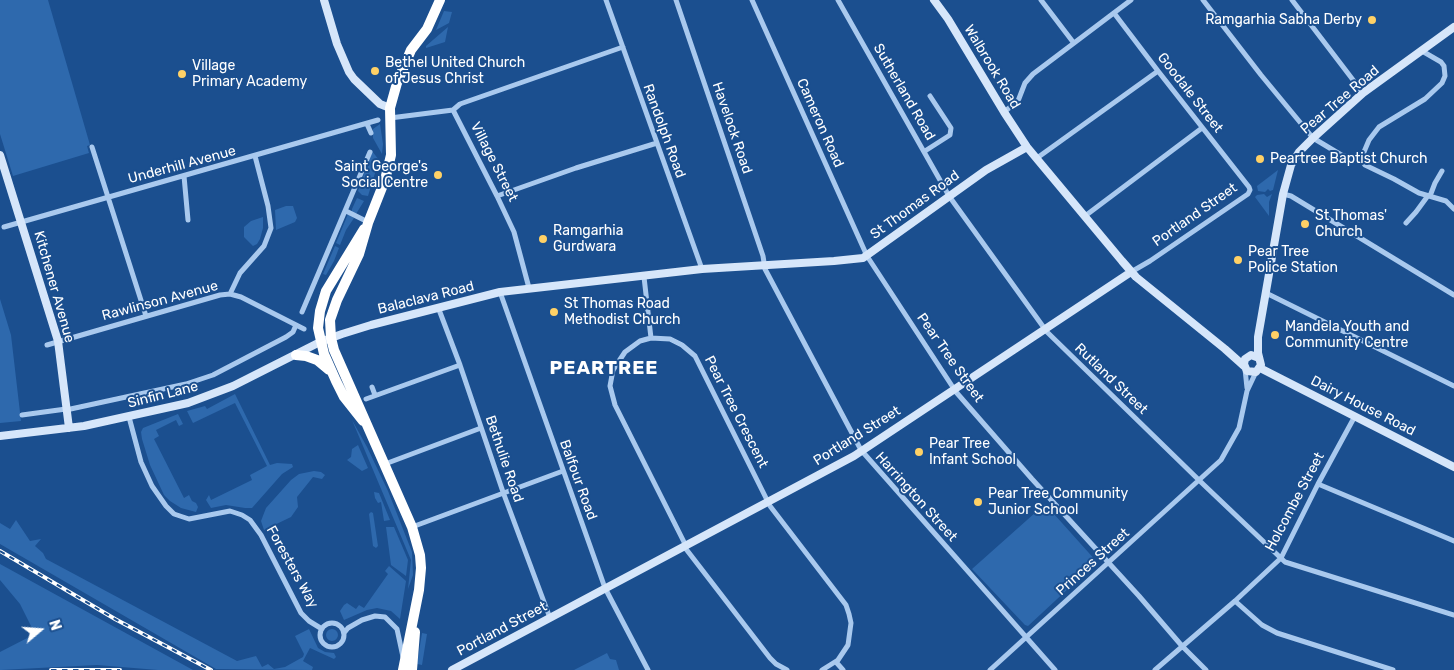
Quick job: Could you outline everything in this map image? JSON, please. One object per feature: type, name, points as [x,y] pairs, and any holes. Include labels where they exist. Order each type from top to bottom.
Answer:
[{"type":"highway","points":[[406,669],[421,568],[420,555],[412,527],[334,350],[331,338],[332,315],[359,254],[368,223],[386,180],[392,138],[390,113],[397,84],[406,59],[430,23],[440,0]]},
{"type":"highway","points":[[365,423],[344,398],[332,373],[320,342],[318,320],[326,292],[354,242],[368,223]]},
{"type":"highway","points":[[296,355],[317,360],[332,373]]},
{"type":"street","points":[[324,0],[337,44],[349,72],[390,113],[453,110],[460,104],[623,47]]},
{"type":"street","name":"Randolph Road","points":[[607,0],[702,269]]},
{"type":"street","name":"Havelock Road","points":[[676,0],[763,256],[764,264]]},
{"type":"street","name":"Cameron Road","points":[[752,0],[867,256]]},
{"type":"street","name":"Sutherland Road","points":[[838,0],[950,196]]},
{"type":"street","name":"Walbrook Road","points":[[934,0],[948,19],[1027,147]]},
{"type":"street","points":[[1041,0],[1073,42]]},
{"type":"street","points":[[1004,112],[1018,102],[1032,74],[1114,13],[1124,2],[1131,0]]},
{"type":"street","points":[[1203,0],[1313,138],[1343,156],[1361,159],[1365,165],[1429,196],[1446,202],[1454,209]]},
{"type":"street","points":[[1294,1],[1363,93]]},
{"type":"street","name":"Goodale Street","points":[[1114,13],[1249,187]]},
{"type":"street","name":"Pear Tree Road","points":[[1259,358],[1258,337],[1283,194],[1291,165],[1299,152],[1313,138],[1363,93],[1454,27]]},
{"type":"street","points":[[1361,159],[1379,127],[1425,99],[1442,83],[1445,76],[1444,66],[1441,62],[1422,51]]},
{"type":"street","points":[[1037,158],[1158,71]]},
{"type":"street","points":[[925,150],[950,135],[951,128],[930,96]]},
{"type":"street","name":"Village Street","points":[[453,110],[514,232],[529,288]]},
{"type":"street","name":"Underhill Avenue","points":[[4,227],[378,120]]},
{"type":"street","points":[[367,124],[371,132]]},
{"type":"street","points":[[1085,216],[1202,128]]},
{"type":"street","points":[[497,196],[657,143]]},
{"type":"street","points":[[92,147],[146,316]]},
{"type":"street","points":[[1027,147],[1131,272],[1225,349],[1250,372],[1258,370],[1261,365],[1259,358],[1254,355],[1248,356],[1225,349]]},
{"type":"street","name":"St Thomas Road","points":[[529,288],[644,277],[702,269],[853,260],[867,256],[986,170],[1027,147]]},
{"type":"street","points":[[302,312],[370,152]]},
{"type":"street","name":"Kitchener Avenue","points":[[0,156],[58,341],[69,428]]},
{"type":"street","points":[[230,294],[240,273],[264,246],[271,228],[268,206],[256,156]]},
{"type":"street","points":[[1406,223],[1429,196],[1442,171]]},
{"type":"street","points":[[184,176],[188,220]]},
{"type":"street","name":"Portland Street","points":[[452,670],[842,463],[1150,261],[1248,194],[1249,187]]},
{"type":"street","points":[[1283,194],[1291,196],[1454,295]]},
{"type":"street","name":"Rutland Street","points":[[950,196],[1045,329],[1281,558]]},
{"type":"street","points":[[346,211],[368,223]]},
{"type":"street","name":"Pear Tree Street","points":[[867,256],[954,388],[1032,480],[1206,670]]},
{"type":"street","name":"Harrington Street","points":[[764,264],[864,456],[1055,670]]},
{"type":"street","points":[[644,277],[652,338],[638,342],[620,357],[613,370],[610,390],[615,405],[686,550],[762,649],[773,662],[787,670]]},
{"type":"street","name":"Balaclava Road","points":[[320,342],[371,325],[438,307],[500,292],[529,288]]},
{"type":"street","name":"Balfour Road","points":[[500,292],[605,588],[648,670]]},
{"type":"street","name":"Rawlinson Avenue","points":[[47,345],[230,294],[241,297],[304,328]]},
{"type":"street","points":[[1266,294],[1454,386]]},
{"type":"street","name":"Bethulie Road","points":[[438,307],[460,365],[503,492],[550,618]]},
{"type":"street","name":"Sinfin Lane","points":[[22,415],[66,409],[186,384],[213,375],[286,337],[293,332],[296,325]]},
{"type":"street","name":"Pear Tree Road","points":[[1248,356],[1258,337]]},
{"type":"street","name":"Pear Tree Crescent","points":[[652,338],[673,340],[695,356],[768,502],[848,609],[851,623],[849,642],[836,662],[822,670]]},
{"type":"street","name":"Sinfin Lane","points":[[0,436],[69,428],[188,404],[244,382],[320,342]]},
{"type":"street","points":[[1245,367],[1244,361],[1248,356]]},
{"type":"street","points":[[366,399],[460,365]]},
{"type":"street","name":"Princes Street","points":[[1245,367],[1247,391]]},
{"type":"street","name":"Princes Street","points":[[990,670],[1221,460],[1239,428],[1247,391],[1258,370]]},
{"type":"street","name":"Dairy House Road","points":[[1258,370],[1454,467]]},
{"type":"street","points":[[372,388],[375,395]]},
{"type":"street","name":"Holcombe Street","points":[[1155,670],[1235,601],[1281,558],[1354,416]]},
{"type":"street","name":"Foresters Way","points":[[129,417],[144,470],[152,486],[174,514],[189,519],[230,511],[250,520],[261,535],[301,613],[322,629],[320,633],[321,640],[325,645],[329,647],[340,644],[348,628],[362,620],[375,616],[385,618],[395,625],[399,633],[406,669]]},
{"type":"street","points":[[385,464],[481,428]]},
{"type":"street","points":[[412,527],[563,471]]},
{"type":"street","points":[[1318,484],[1454,541]]},
{"type":"street","points":[[1281,558],[1285,562],[1454,615]]},
{"type":"street","points":[[1235,601],[1262,625],[1278,633],[1393,670]]},
{"type":"street","points":[[322,629],[327,624],[334,623],[339,625],[344,633]]},
{"type":"street","points":[[836,662],[842,670]]},
{"type":"shaded area","points":[[0,0],[48,0],[90,145],[87,146],[89,153],[13,176],[0,134]]},
{"type":"shaded area","points":[[444,11],[452,12],[449,23],[436,30]]},
{"type":"shaded area","points":[[448,27],[445,42],[426,48],[426,46]]},
{"type":"shaded area","points":[[380,124],[383,144],[382,154],[373,138],[373,129]]},
{"type":"shaded area","points":[[372,151],[379,160],[368,196],[362,195],[358,191]]},
{"type":"shaded area","points":[[1278,170],[1273,190],[1258,191],[1257,186]]},
{"type":"shaded area","points":[[1264,194],[1267,197],[1272,194],[1269,202],[1269,216],[1255,197]]},
{"type":"shaded area","points":[[357,198],[364,201],[356,214],[352,212],[352,209]]},
{"type":"shaded area","points":[[286,206],[293,206],[297,218],[295,222],[276,230],[275,210]]},
{"type":"shaded area","points":[[348,214],[354,218],[346,230],[340,245],[336,243]]},
{"type":"shaded area","points":[[263,217],[260,239],[253,246],[244,237],[244,227],[251,221]]},
{"type":"shaded area","points":[[335,246],[339,248],[334,261],[326,275],[323,274]]},
{"type":"shaded area","points":[[0,299],[11,335],[21,421],[0,423]]},
{"type":"shaded area","points":[[235,394],[270,465],[277,463],[292,464],[293,467],[282,474],[252,508],[226,505],[211,508],[206,500],[209,495],[211,500],[252,480],[250,475],[267,466],[235,403],[193,423],[187,411],[205,406],[207,409]]},
{"type":"shaded area","points":[[178,414],[183,424],[179,426],[176,420],[156,430],[159,436],[154,439],[184,498],[189,495],[192,501],[196,503],[198,507],[196,512],[181,508],[164,495],[150,465],[142,439],[141,432],[143,428]]},
{"type":"shaded area","points":[[352,420],[388,491],[412,552],[413,575],[408,589],[411,560]]},
{"type":"shaded area","points":[[358,445],[368,468],[362,471],[347,460],[351,457],[352,449]]},
{"type":"shaded area","points":[[314,471],[325,475],[322,479],[313,477],[297,497],[298,507],[291,517],[264,530],[261,521],[266,508],[291,480],[299,474]]},
{"type":"shaded area","points":[[374,492],[379,493],[390,520],[384,521],[381,502],[378,503]]},
{"type":"shaded area","points":[[1045,504],[1097,562],[1028,626],[972,569]]},
{"type":"shaded area","points":[[373,513],[378,546],[376,548],[373,546],[369,514]]},
{"type":"shaded area","points":[[16,520],[30,541],[41,539],[35,546],[43,553],[46,559],[237,661],[256,656],[262,667],[268,664],[274,669],[285,667],[303,657],[304,654],[295,636],[309,629],[318,648],[325,652],[334,653],[336,657],[334,659],[310,648],[303,661],[313,667],[312,670],[216,669],[0,544],[0,523],[10,529]]},
{"type":"shaded area","points":[[386,527],[394,527],[408,560],[406,576],[391,565]]},
{"type":"shaded area","points":[[0,564],[193,670],[158,670],[97,665],[0,670],[0,652],[35,634],[20,604],[0,580]]},
{"type":"shaded area","points":[[389,566],[406,581],[400,619],[391,611],[377,608],[367,610],[344,620],[340,611],[344,605],[347,603],[356,609],[359,605],[364,608],[388,574],[385,571]]},
{"type":"shaded area","points":[[334,629],[337,630],[337,640],[330,641],[327,640],[326,633],[327,630]]},
{"type":"shaded area","points":[[422,633],[427,634],[422,665],[417,664]]},
{"type":"shaded area","points":[[607,653],[610,659],[616,660],[619,670],[574,670]]},
{"type":"railway","points":[[0,551],[115,619],[211,670]]},
{"type":"railway","points":[[51,670],[120,670]]},
{"type":"place","name":"Ramgarhia Sabha Derby","points":[[1372,20]]},
{"type":"place","name":"Bethel United Church of Jesus Christ","points":[[375,71]]},
{"type":"place","name":"Village Primary Academy","points":[[182,74]]},
{"type":"place","name":"Peartree Baptist Church","points":[[1260,159]]},
{"type":"place","name":"Saint George's Social Centre","points":[[438,175]]},
{"type":"place","name":"St Thomas' Church","points":[[1305,224]]},
{"type":"place","name":"Ramgarhia Gurdwara","points":[[543,239]]},
{"type":"place","name":"Pear Tree Police Station","points":[[1238,260]]},
{"type":"place","name":"St Thomas Road Methodist Church","points":[[554,312]]},
{"type":"place","name":"Mandela Youth and Community Centre","points":[[1275,335]]},
{"type":"place","name":"Pear Tree Infant School","points":[[919,452]]},
{"type":"place","name":"Pear Tree Community Junior School","points":[[978,502]]},
{"type":"district","name":"PEARTREE","points":[[604,369]]}]
